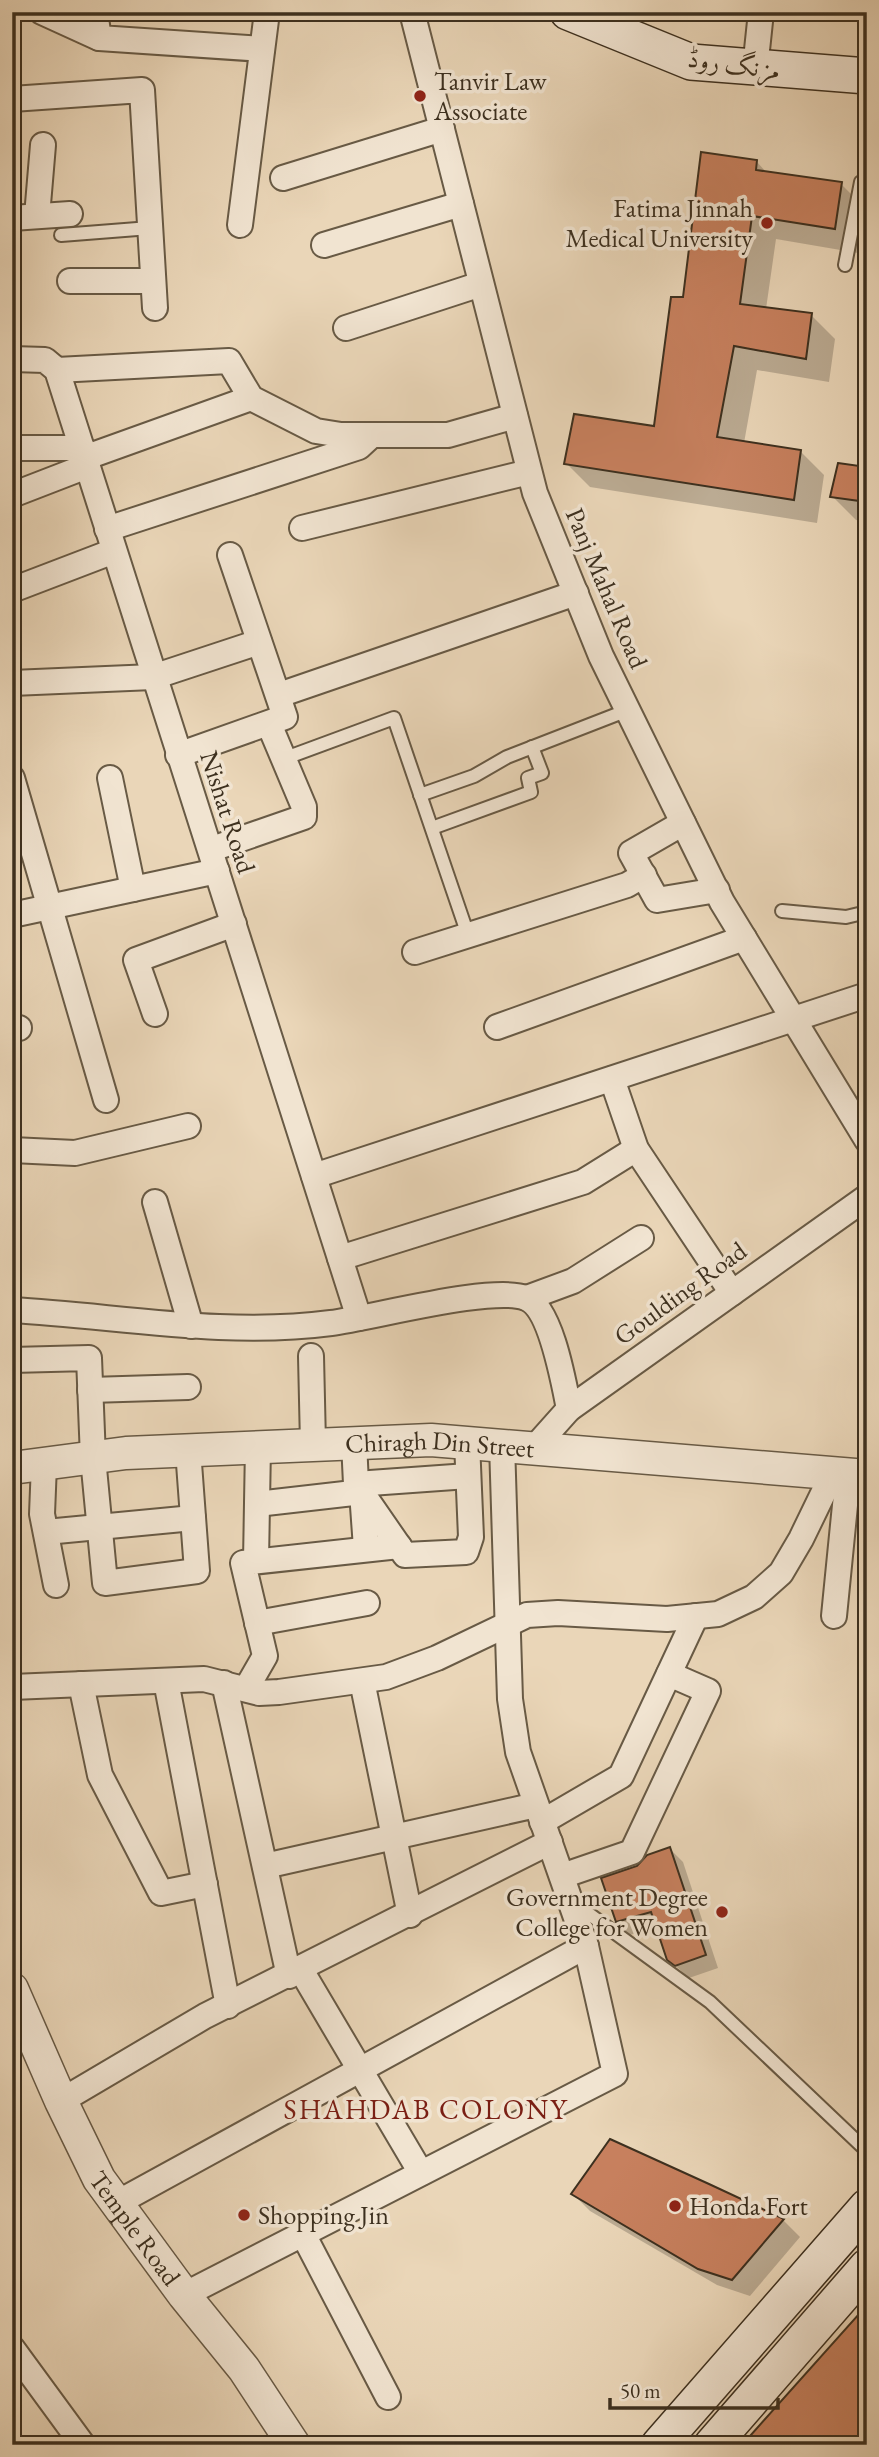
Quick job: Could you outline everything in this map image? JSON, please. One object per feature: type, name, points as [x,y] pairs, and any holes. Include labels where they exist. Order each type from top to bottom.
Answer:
[{"type":"main road","name":"مزنگ روڈ","points":[[568,12],[602,19],[691,62],[867,76]]},
{"type":"main road","points":[[659,2445],[867,2207]]},
{"type":"main road","points":[[712,2445],[867,2267]]},
{"type":"street","points":[[42,12],[99,38],[262,49]]},
{"type":"street","points":[[95,12],[99,38]]},
{"type":"street","points":[[240,225],[267,12]]},
{"type":"street","name":"Panj Mahal Road","points":[[412,12],[535,493],[601,656],[716,890],[867,1140]]},
{"type":"street","points":[[755,69],[761,12]]},
{"type":"street","points":[[12,99],[142,90],[155,308]]},
{"type":"street","points":[[283,178],[442,129]]},
{"type":"street","points":[[37,216],[43,145]]},
{"type":"street","points":[[324,245],[461,204]]},
{"type":"street","points":[[12,218],[37,216],[66,224]]},
{"type":"street","points":[[70,281],[153,281]]},
{"type":"street","points":[[346,328],[481,284]]},
{"type":"street","points":[[12,359],[44,360],[57,370],[229,361],[251,398],[316,431],[372,435],[447,435],[515,416]]},
{"type":"street","name":"Nishat Road","points":[[57,370],[359,1318]]},
{"type":"street","points":[[12,495],[84,458],[251,398]]},
{"type":"street","points":[[12,590],[110,540],[359,447],[372,435]]},
{"type":"street","points":[[12,448],[84,458]]},
{"type":"street","points":[[302,528],[529,472]]},
{"type":"street","points":[[178,755],[285,717],[230,555]]},
{"type":"street","points":[[279,695],[576,593]]},
{"type":"street","points":[[12,683],[153,677],[258,642]]},
{"type":"street","points":[[12,915],[133,889],[214,860],[303,817],[304,807],[269,724]]},
{"type":"street","points":[[12,778],[106,1100]]},
{"type":"street","points":[[110,778],[133,889]]},
{"type":"street","points":[[683,823],[631,853],[657,900],[716,890]]},
{"type":"street","points":[[415,952],[627,886],[644,875]]},
{"type":"street","points":[[155,1014],[136,960],[234,924]]},
{"type":"street","points":[[497,1027],[744,938]]},
{"type":"street","points":[[314,1175],[867,995]]},
{"type":"street","points":[[612,1079],[636,1149],[732,1293]]},
{"type":"street","points":[[12,1150],[75,1153],[188,1126]]},
{"type":"street","points":[[340,1258],[583,1182],[636,1149]]},
{"type":"street","name":"Goulding Road","points":[[536,1446],[569,1409],[867,1197]]},
{"type":"street","points":[[155,1202],[191,1326]]},
{"type":"street","points":[[12,1310],[191,1326],[330,1324],[497,1295],[527,1298],[573,1281],[642,1238]]},
{"type":"street","points":[[527,1298],[543,1315],[569,1409]]},
{"type":"street","points":[[311,1356],[313,1444]]},
{"type":"street","points":[[12,1360],[89,1358],[93,1458],[105,1583],[197,1571],[188,1450]]},
{"type":"street","points":[[90,1390],[188,1387]]},
{"type":"street","points":[[359,1488],[405,1555],[466,1552],[471,1537],[467,1442]]},
{"type":"street","name":"Chiragh Din Street","points":[[12,1468],[93,1458],[258,1446],[467,1442],[849,1475]]},
{"type":"street","points":[[354,1443],[366,1548]]},
{"type":"street","points":[[184,2295],[615,2074],[586,1946],[518,1752],[510,1699],[502,1444]]},
{"type":"street","points":[[256,1561],[258,1446]]},
{"type":"street","points":[[44,1464],[42,1514],[55,1585]]},
{"type":"street","points":[[834,1616],[849,1475]]},
{"type":"street","points":[[12,1687],[204,1679],[259,1693],[279,1692],[386,1677],[437,1658],[527,1615],[558,1613],[615,1618],[718,1614],[754,1597],[781,1573],[802,1539],[849,1475]]},
{"type":"street","points":[[257,1504],[359,1488],[468,1476]]},
{"type":"street","points":[[46,1532],[193,1518]]},
{"type":"street","points":[[235,1686],[265,1656],[243,1563],[399,1546]]},
{"type":"street","points":[[257,1623],[367,1603]]},
{"type":"street","points":[[61,2101],[228,2006],[410,1915],[543,1823],[621,1776],[696,1616]]},
{"type":"street","points":[[562,1876],[632,1852],[708,1691],[669,1674]]},
{"type":"street","points":[[166,1681],[228,2006]]},
{"type":"street","points":[[362,1681],[410,1915]]},
{"type":"street","points":[[82,1684],[100,1775],[161,1893],[205,1884]]},
{"type":"street","points":[[235,1686],[265,1866],[295,1973],[360,2070],[421,2173]]},
{"type":"street","points":[[265,1866],[393,1837],[543,1823]]},
{"type":"street","points":[[117,2203],[586,1946]]},
{"type":"street","name":"Temple Road","points":[[12,1989],[99,2179],[184,2295],[244,2369],[294,2445]]},
{"type":"street","points":[[303,2234],[388,2397]]},
{"type":"street","points":[[12,2348],[83,2445]]},
{"type":"lane","points":[[845,265],[861,182],[867,180]]},
{"type":"lane","points":[[66,224],[150,228]]},
{"type":"lane","points":[[420,795],[474,776],[532,747],[628,710]]},
{"type":"lane","points":[[283,759],[394,718],[468,935]]},
{"type":"lane","points":[[432,828],[531,792],[528,778],[542,773],[532,747]]},
{"type":"lane","points":[[782,911],[846,917],[867,912]]},
{"type":"lane","points":[[570,1899],[710,2002],[867,2151]]},
{"type":"building","points":[[701,152],[757,160],[756,170],[842,182],[835,229],[752,216],[740,304],[812,313],[806,359],[734,346],[717,437],[801,450],[794,500],[564,464],[574,414],[654,426],[671,297],[683,297]]},
{"type":"building","points":[[838,463],[867,467],[867,502],[830,497]]},
{"type":"building","points":[[670,1847],[706,1955],[675,1966],[667,1960],[651,1912],[616,1922],[601,1878],[637,1866],[647,1855]]},
{"type":"building","name":"Honda Fort","points":[[610,2139],[784,2219],[732,2280],[698,2269],[571,2194]]},
{"type":"building","points":[[867,2305],[867,2445],[742,2445]]},
{"type":"place","name":"Tanvir Law Associate","points":[[420,96]]},
{"type":"place","name":"Fatima Jinnah Medical University","points":[[767,223]]},
{"type":"place","name":"Government Degree College for Women","points":[[722,1912]]},
{"type":"place","name":"Honda Fort","points":[[675,2206]]},
{"type":"place","name":"Shopping Jin","points":[[244,2215]]},
{"type":"district","name":"SHAHDAB COLONY","points":[[426,2109]]}]
